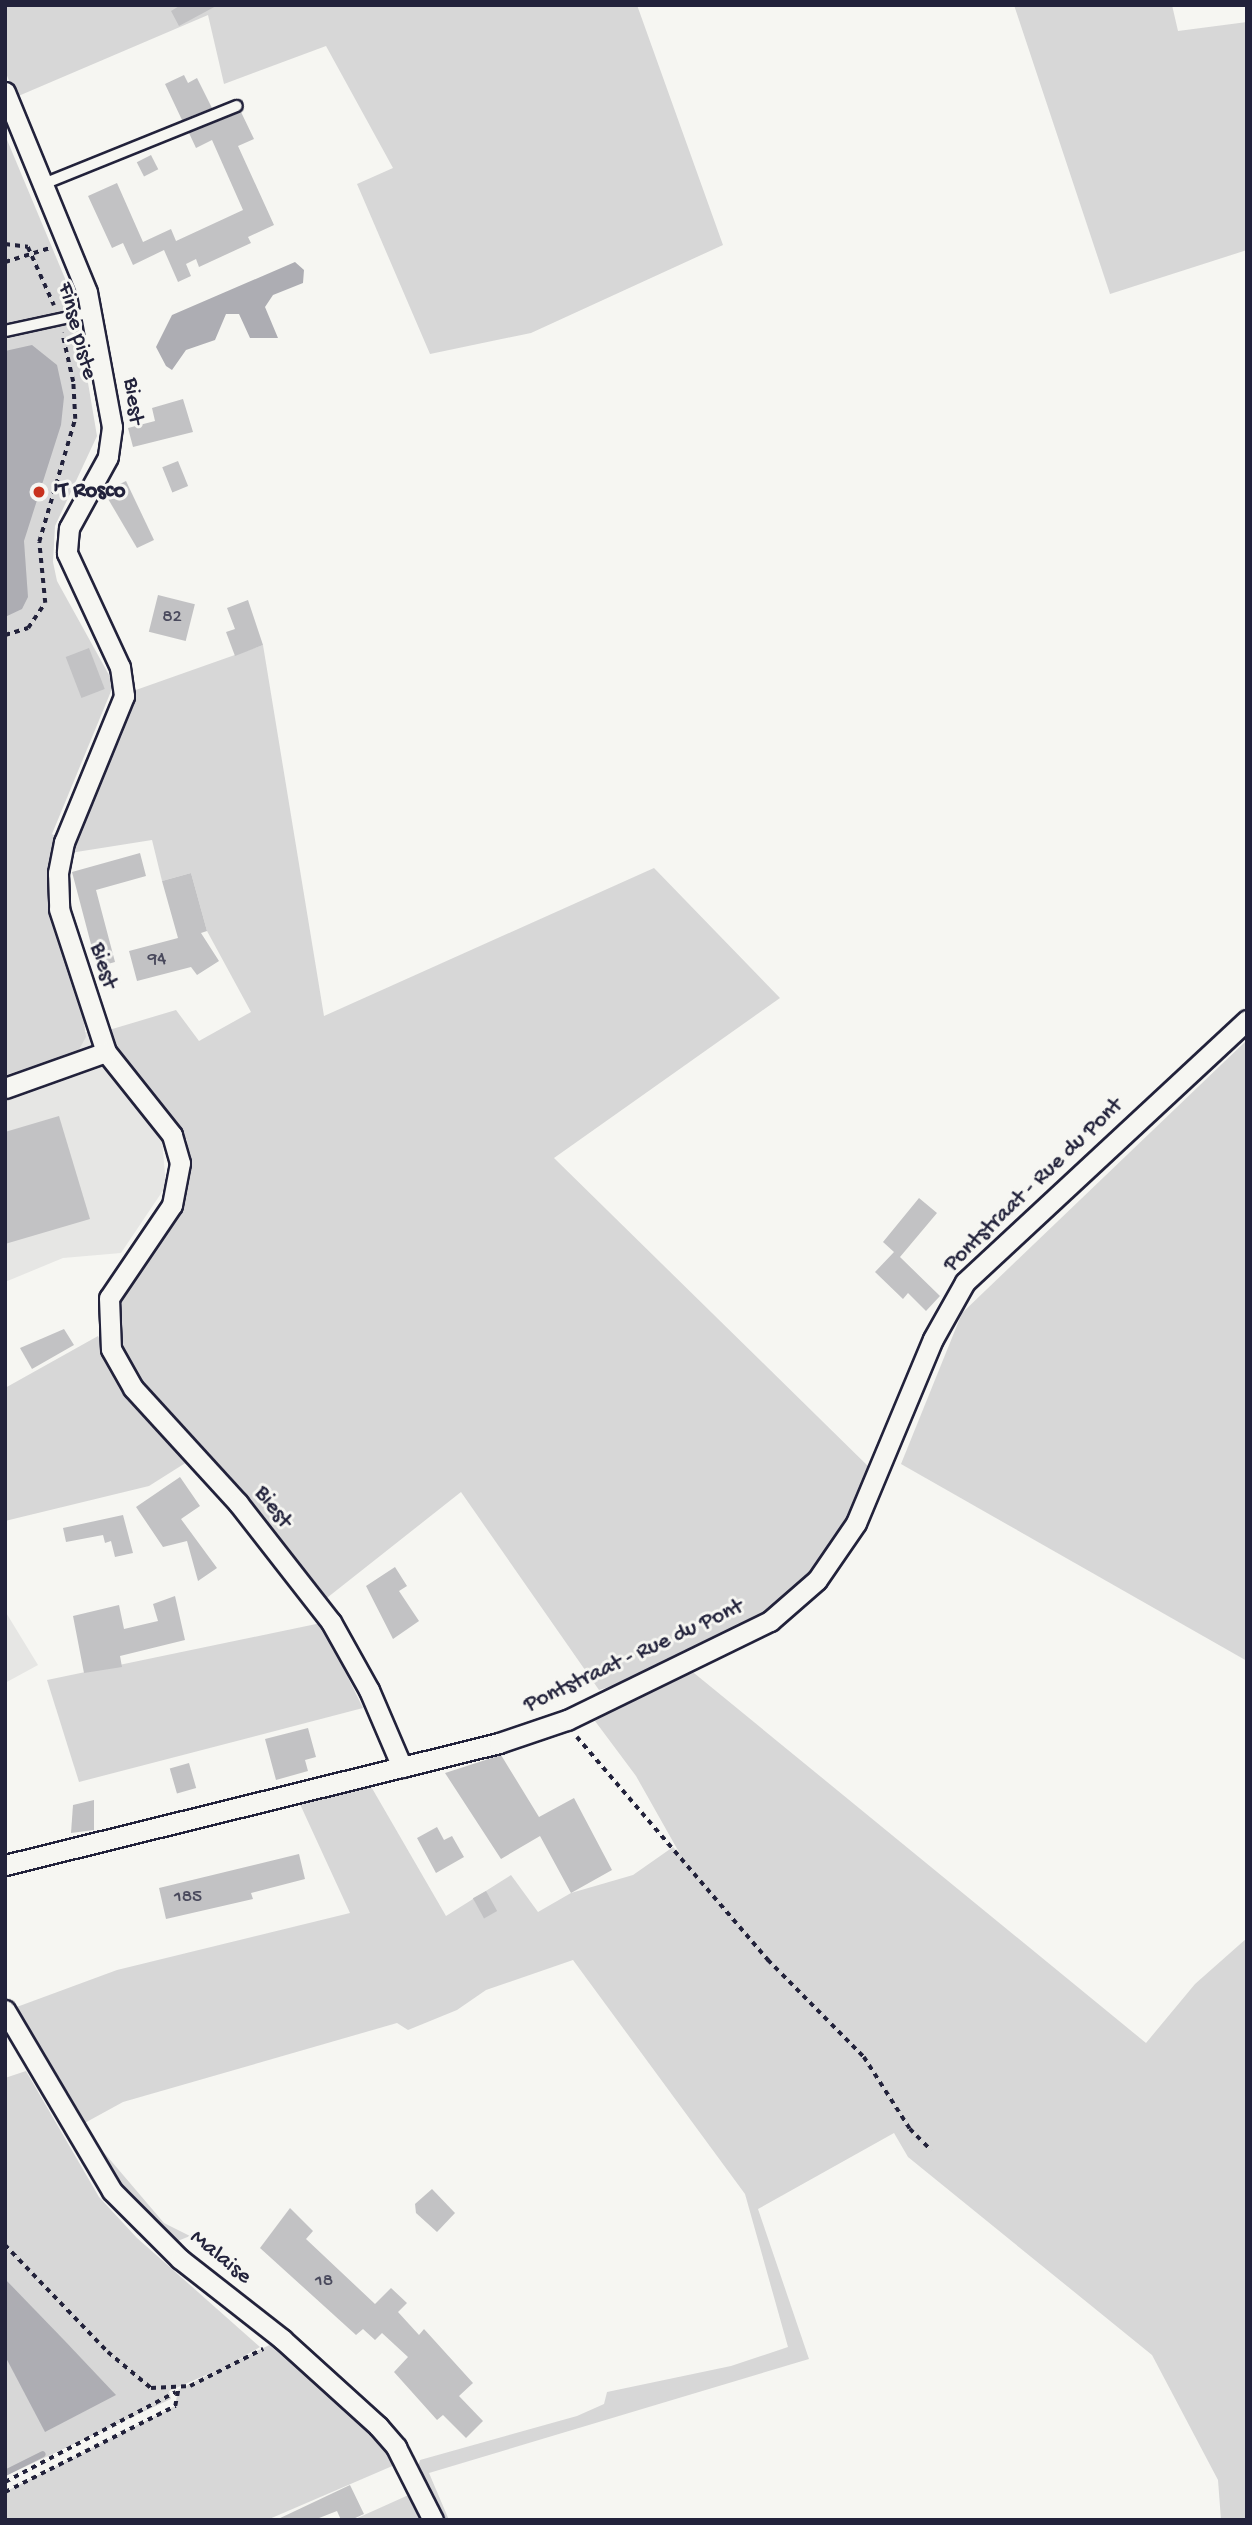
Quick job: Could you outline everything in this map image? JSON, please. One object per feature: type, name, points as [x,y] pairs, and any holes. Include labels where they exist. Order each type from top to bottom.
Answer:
[{"type":"street","name":"Biest","points":[[5,92],[40,186],[67,243],[93,312],[112,441],[69,528],[67,553],[78,586],[120,667],[124,696],[64,842],[57,884],[65,934],[106,1052],[172,1135],[180,1163],[172,1205],[109,1298],[111,1349],[133,1388],[238,1503],[331,1622],[363,1677],[402,1767]]},
{"type":"street","name":"Pontstraat - Rue du Pont","points":[[5,1865],[402,1767],[567,1720],[738,1639],[770,1621],[817,1580],[856,1523],[933,1339],[965,1282],[1247,1020]]},
{"type":"street","points":[[5,1088],[106,1052]]},
{"type":"street","name":"Malaise","points":[[5,2010],[112,2191],[180,2259],[282,2339],[396,2447],[433,2520]]},
{"type":"lane","points":[[40,186],[237,106]]},
{"type":"lane","points":[[5,331],[93,312]]},
{"type":"path","points":[[5,244],[22,242],[31,254]]},
{"type":"path","points":[[5,262],[67,243]]},
{"type":"path","name":"Finse piste","points":[[5,635],[28,628],[45,603],[39,542],[75,419],[74,382],[58,321],[31,254]]},
{"type":"path","points":[[567,1720],[768,1960],[864,2057],[910,2129],[931,2150]]},
{"type":"path","points":[[5,2245],[125,2369],[151,2388],[177,2390],[282,2339]]},
{"type":"path","points":[[5,2482],[171,2399],[177,2390]]},
{"type":"path","points":[[5,2493],[175,2406],[177,2390]]},
{"type":"shaded area","points":[[5,5],[637,5],[723,245],[531,333],[430,354],[357,184],[393,168],[326,46],[224,84],[208,15],[16,97],[5,71]]},
{"type":"shaded area","points":[[1014,5],[1172,5],[1178,31],[1247,22],[1247,250],[1110,294]]},
{"type":"shaded area","name":"'T Rosco","points":[[5,135],[74,300],[97,436],[55,526],[53,562],[57,581],[114,684],[52,834],[59,839],[86,1037],[77,1053],[5,1075]]},
{"type":"shaded area","points":[[295,262],[304,270],[303,283],[273,295],[265,307],[278,338],[250,338],[239,314],[226,314],[215,340],[186,350],[172,370],[166,366],[156,347],[172,315]]},
{"type":"shaded area","points":[[32,345],[57,365],[64,397],[61,425],[24,541],[28,597],[22,609],[5,617],[5,351]]},
{"type":"shaded area","points":[[263,645],[324,1016],[654,868],[780,998],[554,1158],[873,1471],[815,1570],[782,1607],[683,1664],[1146,2043],[1195,1984],[1247,1938],[1247,2520],[1221,2520],[1218,2480],[1152,2355],[908,2157],[894,2133],[758,2209],[809,2359],[429,2473],[449,2520],[439,2520],[416,2473],[420,2460],[577,2416],[604,2404],[607,2392],[731,2366],[788,2347],[745,2194],[573,1960],[486,1990],[457,2010],[408,2030],[397,2023],[123,2102],[81,2125],[14,2008],[117,1970],[350,1913],[299,1802],[369,1783],[446,1916],[511,1875],[538,1912],[571,1893],[633,1875],[673,1847],[680,1854],[636,1776],[595,1721],[682,1665],[599,1690],[461,1492],[323,1601],[129,1371],[117,1342],[119,1291],[149,1259],[182,1206],[189,1169],[187,1140],[120,1059],[109,1030],[176,1010],[199,1041],[251,1012],[207,931],[191,873],[162,881],[152,840],[70,853],[69,848],[122,735],[133,691]]},
{"type":"shaded area","points":[[89,1032],[113,1078],[161,1128],[166,1186],[121,1253],[63,1258],[5,1282],[5,1073],[71,1033]]},
{"type":"shaded area","points":[[1247,1040],[1247,1661],[901,1464],[962,1313]]},
{"type":"shaded area","points":[[98,1336],[116,1372],[187,1462],[149,1486],[5,1521],[5,1388]]},
{"type":"shaded area","points":[[5,1611],[38,1665],[5,1683]]},
{"type":"shaded area","points":[[321,1623],[363,1708],[79,1782],[47,1680]]},
{"type":"shaded area","points":[[26,2071],[99,2197],[137,2238],[260,2347],[234,2362],[282,2339],[396,2447],[397,2464],[267,2520],[5,2520],[5,2492],[175,2406],[178,2390],[220,2369],[169,2391],[171,2399],[5,2476],[5,2078]]},
{"type":"shaded area","points":[[89,2135],[164,2223],[190,2236],[175,2242],[153,2227],[84,2138]]},
{"type":"shaded area","points":[[5,2279],[116,2395],[45,2432],[5,2356]]},
{"type":"shaded area","points":[[413,2493],[422,2520],[353,2520]]},
{"type":"building","points":[[181,5],[218,5],[179,26],[171,11]]},
{"type":"building","points":[[184,75],[188,83],[197,78],[212,108],[182,120],[165,84]]},
{"type":"building","points":[[241,112],[254,139],[238,146],[274,225],[248,237],[251,243],[199,267],[196,259],[186,264],[191,276],[178,282],[164,250],[133,265],[123,243],[112,248],[88,196],[117,183],[143,242],[171,229],[176,241],[243,210],[212,140],[196,148],[189,133]]},
{"type":"building","points":[[151,155],[158,169],[144,177],[137,162]]},
{"type":"building","points":[[183,399],[193,432],[133,447],[128,428],[155,421],[152,408]]},
{"type":"building","points":[[178,461],[188,486],[172,492],[162,467]]},
{"type":"building","points":[[126,481],[154,540],[137,548],[104,492]]},
{"type":"building","points":[[158,595],[195,604],[186,641],[149,632]]},
{"type":"building","points":[[248,600],[263,645],[235,656],[226,632],[235,629],[227,608]]},
{"type":"building","points":[[89,648],[105,689],[81,698],[66,657]]},
{"type":"building","points":[[140,853],[146,876],[96,890],[115,962],[97,967],[72,872]]},
{"type":"building","points":[[191,873],[207,931],[201,933],[219,961],[197,975],[191,967],[137,981],[129,951],[178,938],[162,881]]},
{"type":"building","points":[[59,1116],[90,1219],[5,1244],[5,1132]]},
{"type":"building","points":[[919,1198],[937,1213],[900,1257],[940,1296],[926,1311],[908,1293],[903,1299],[875,1272],[894,1252],[883,1242]]},
{"type":"building","points":[[64,1329],[74,1345],[32,1369],[20,1348]]},
{"type":"building","points":[[180,1477],[200,1506],[181,1519],[217,1568],[198,1581],[187,1541],[163,1547],[136,1507]]},
{"type":"building","points":[[123,1515],[133,1553],[115,1557],[111,1541],[105,1543],[103,1535],[66,1542],[63,1528]]},
{"type":"building","points":[[395,1567],[407,1586],[399,1591],[419,1621],[393,1639],[366,1586]]},
{"type":"building","points":[[175,1596],[185,1640],[120,1656],[122,1667],[84,1673],[73,1616],[119,1605],[124,1629],[158,1621],[153,1604]]},
{"type":"building","points":[[308,1728],[316,1757],[305,1760],[308,1771],[276,1780],[265,1739]]},
{"type":"building","points":[[501,1755],[539,1817],[574,1798],[612,1870],[571,1893],[540,1836],[501,1859],[445,1773]]},
{"type":"building","points":[[189,1763],[196,1788],[177,1794],[170,1769]]},
{"type":"building","points":[[94,1800],[94,1830],[71,1833],[73,1805]]},
{"type":"building","points":[[437,1827],[444,1840],[452,1836],[464,1857],[436,1873],[417,1838]]},
{"type":"building","points":[[299,1854],[305,1879],[251,1893],[253,1899],[166,1919],[159,1888]]},
{"type":"building","points":[[486,1891],[497,1911],[484,1918],[473,1898]]},
{"type":"building","points":[[432,2189],[455,2213],[437,2232],[416,2213],[415,2204]]},
{"type":"building","points":[[290,2208],[313,2231],[306,2239],[375,2304],[391,2288],[407,2303],[398,2312],[419,2335],[424,2329],[473,2383],[459,2396],[483,2421],[466,2438],[443,2415],[437,2420],[394,2372],[408,2357],[382,2333],[375,2340],[363,2329],[356,2335],[260,2248]]},
{"type":"building","points":[[350,2485],[364,2514],[351,2520],[341,2520],[337,2511],[314,2520],[276,2520]]},
{"type":"waterway","points":[[5,2473],[43,2454]]},
{"type":"place","name":"'T Rosco","points":[[39,492]]}]
